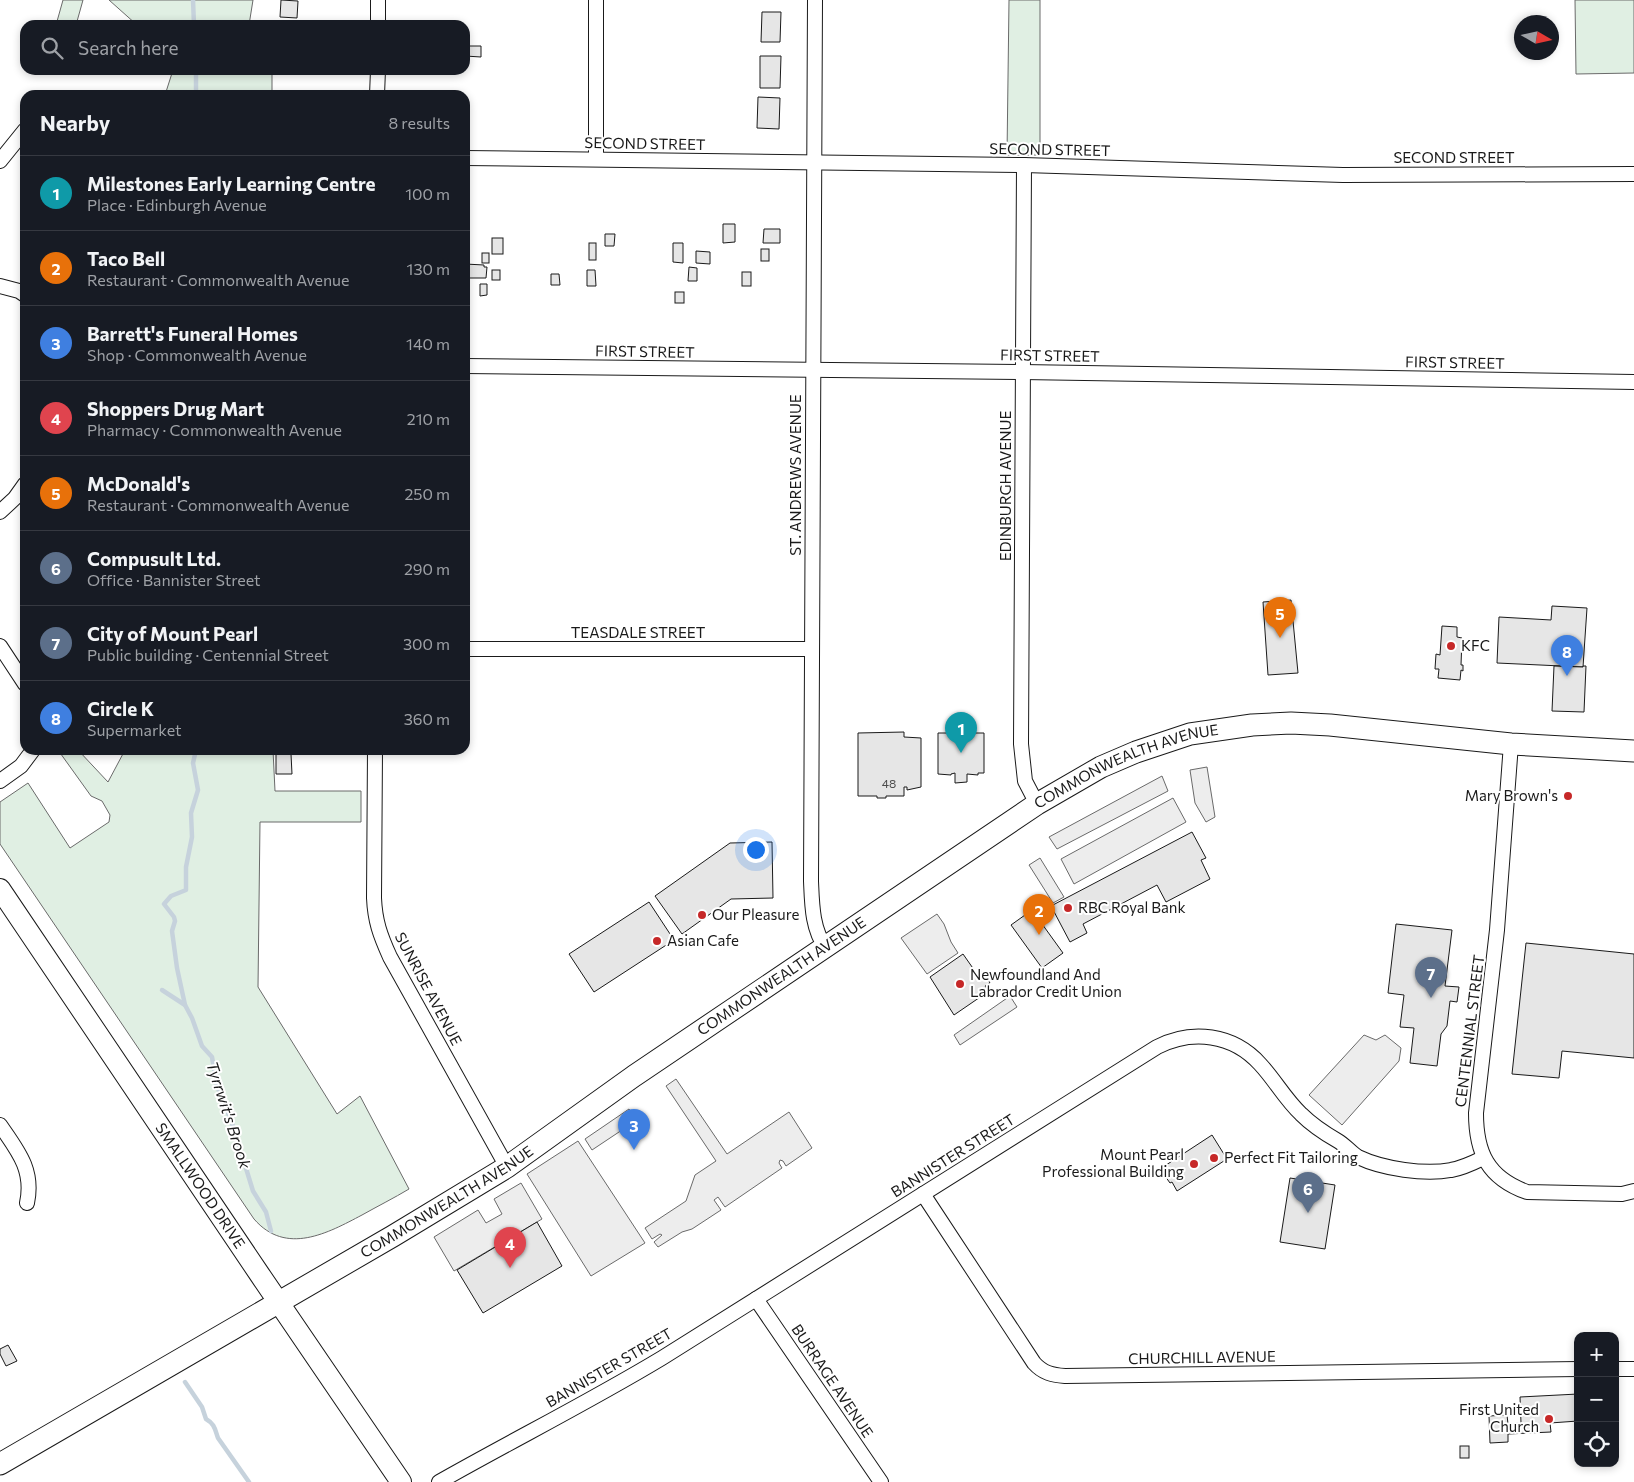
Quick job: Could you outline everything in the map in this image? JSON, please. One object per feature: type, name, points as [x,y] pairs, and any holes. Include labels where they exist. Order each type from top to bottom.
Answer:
[{"type":"main road","name":"COMMONWEALTH AVENUE","points":[[0,1464],[393,1236],[507,1167],[634,1076],[1037,804],[1100,767],[1136,752],[1190,734],[1252,725],[1291,723],[1330,725],[1511,744],[1634,751]]},
{"type":"street","points":[[378,0],[378,20]]},
{"type":"street","points":[[596,0],[596,159]]},
{"type":"street","name":"ST. ANDREWS AVENUE","points":[[815,0],[812,371],[812,898],[817,930],[821,942],[826,948]]},
{"type":"street","points":[[378,75],[378,90]]},
{"type":"street","points":[[0,161],[20,136]]},
{"type":"street","name":"SECOND STREET","points":[[470,158],[1024,165],[1343,175],[1634,174]]},
{"type":"street","name":"EDINBURGH AVENUE","points":[[1024,165],[1021,744],[1025,781],[1037,804]]},
{"type":"street","points":[[0,286],[20,292]]},
{"type":"street","name":"FIRST STREET","points":[[470,366],[1022,372],[1634,382]]},
{"type":"street","points":[[0,512],[20,491]]},
{"type":"street","points":[[0,646],[20,676]]},
{"type":"street","name":"TEASDALE STREET","points":[[470,649],[812,649]]},
{"type":"street","name":"CENTENNIAL STREET","points":[[1511,744],[1498,930],[1476,1114],[1478,1142],[1483,1158],[1492,1170],[1512,1187],[1527,1192],[1622,1194],[1634,1191]]},
{"type":"street","points":[[0,781],[21,766],[29,755]]},
{"type":"street","name":"SUNRISE AVENUE","points":[[375,755],[375,910],[379,933],[507,1167]]},
{"type":"street","name":"SMALLWOOD DRIVE","points":[[0,889],[401,1482]]},
{"type":"street","name":"BANNISTER STREET","points":[[439,1482],[634,1375],[1157,1047],[1175,1039],[1194,1036],[1222,1039],[1239,1046],[1260,1064],[1303,1116],[1358,1157],[1397,1168],[1436,1172],[1468,1166],[1483,1158]]},
{"type":"street","points":[[0,1125],[24,1162],[28,1179],[27,1203]]},
{"type":"street","name":"CHURCHILL AVENUE","points":[[923,1194],[1034,1363],[1045,1372],[1051,1374],[1065,1376],[1574,1369]]},
{"type":"street","name":"BURRAGE AVENUE","points":[[756,1299],[881,1482]]},
{"type":"street","points":[[1619,1369],[1634,1369]]},
{"type":"green space","points":[[63,0],[83,0],[77,20],[57,20]]},
{"type":"green space","points":[[109,0],[253,0],[250,20],[131,20]]},
{"type":"green space","points":[[1009,0],[1040,0],[1040,155],[1007,155]]},
{"type":"green space","points":[[1575,0],[1634,0],[1634,73],[1576,74]]},
{"type":"green space","points":[[171,75],[272,75],[272,90],[167,90]]},
{"type":"green space","points":[[62,755],[83,755],[108,782],[122,755],[273,755],[275,791],[361,791],[361,822],[260,822],[258,987],[337,1114],[360,1096],[409,1189],[335,1228],[307,1238],[293,1239],[280,1237],[266,1230],[254,1219],[0,844],[0,802],[28,783],[70,848],[109,822],[110,815],[102,801],[91,796]]},
{"type":"shaded area","points":[[1207,767],[1215,817],[1206,822],[1195,803],[1190,770]]},
{"type":"shaded area","points":[[1162,776],[1168,791],[1057,849],[1049,837]]},
{"type":"shaded area","points":[[1173,798],[1186,822],[1074,884],[1061,859]]},
{"type":"shaded area","points":[[1040,858],[1064,897],[1053,903],[1029,865]]},
{"type":"shaded area","points":[[937,914],[958,953],[927,974],[901,938]]},
{"type":"shaded area","points":[[1010,996],[1017,1007],[960,1045],[954,1035]]},
{"type":"shaded area","points":[[1364,1035],[1376,1040],[1385,1035],[1401,1048],[1399,1061],[1342,1125],[1309,1095]]},
{"type":"shaded area","points":[[676,1079],[727,1154],[789,1112],[812,1148],[786,1166],[780,1160],[779,1163],[782,1168],[725,1207],[718,1197],[714,1200],[721,1210],[692,1229],[682,1232],[658,1247],[654,1242],[662,1235],[660,1234],[652,1239],[645,1228],[686,1201],[695,1175],[716,1161],[666,1086]]},
{"type":"shaded area","points":[[629,1109],[637,1120],[592,1150],[585,1139]]},
{"type":"shaded area","points":[[578,1141],[645,1243],[591,1276],[527,1174]]},
{"type":"shaded area","points":[[521,1183],[542,1219],[454,1271],[434,1237],[478,1210],[486,1223],[502,1214],[494,1199]]},
{"type":"building","points":[[281,0],[298,1],[297,18],[280,17]]},
{"type":"building","points":[[762,12],[781,12],[780,42],[761,42]]},
{"type":"building","points":[[470,46],[481,46],[481,57],[470,56]]},
{"type":"building","points":[[760,56],[781,56],[780,88],[760,88]]},
{"type":"building","points":[[758,97],[780,98],[779,129],[757,128]]},
{"type":"building","points":[[723,224],[735,224],[735,242],[723,243]]},
{"type":"building","points":[[764,229],[780,229],[780,243],[763,243]]},
{"type":"building","points":[[605,234],[615,234],[614,246],[605,246]]},
{"type":"building","points":[[492,238],[503,238],[503,254],[492,254]]},
{"type":"building","points":[[589,243],[596,243],[596,260],[589,260]]},
{"type":"building","points":[[673,243],[683,243],[683,263],[673,262]]},
{"type":"building","points":[[761,249],[769,249],[769,261],[761,261]]},
{"type":"building","points":[[696,251],[710,252],[710,264],[696,263]]},
{"type":"building","points":[[482,253],[489,253],[489,263],[482,263]]},
{"type":"building","points":[[470,264],[487,267],[486,278],[470,278]]},
{"type":"building","points":[[689,267],[697,268],[697,281],[688,281]]},
{"type":"building","points":[[492,270],[500,270],[500,280],[492,280]]},
{"type":"building","points":[[587,270],[595,270],[596,286],[587,286]]},
{"type":"building","points":[[742,272],[751,272],[751,286],[742,286]]},
{"type":"building","points":[[551,274],[559,274],[560,285],[551,285]]},
{"type":"building","points":[[480,284],[487,284],[487,295],[480,296]]},
{"type":"building","points":[[675,292],[684,292],[684,303],[675,303]]},
{"type":"building","points":[[1291,600],[1298,673],[1268,675],[1263,602]]},
{"type":"building","points":[[1552,606],[1587,608],[1583,667],[1497,663],[1499,617],[1551,620]]},
{"type":"building","name":"KFC","points":[[1442,626],[1457,627],[1457,637],[1462,638],[1461,665],[1463,665],[1463,671],[1461,670],[1460,680],[1438,678],[1439,669],[1435,669],[1436,654],[1440,655]]},
{"type":"building","points":[[1554,666],[1586,666],[1584,712],[1552,711]]},
{"type":"building","points":[[904,732],[904,737],[921,738],[921,787],[907,790],[907,787],[904,787],[904,796],[877,798],[877,796],[858,796],[858,733]]},
{"type":"building","points":[[938,733],[984,733],[984,773],[978,773],[978,775],[967,774],[967,782],[955,783],[955,773],[951,775],[938,774]]},
{"type":"building","points":[[276,755],[291,755],[292,774],[276,774]]},
{"type":"building","points":[[1192,832],[1206,858],[1201,860],[1210,879],[1166,902],[1157,885],[1083,924],[1087,933],[1070,942],[1051,906]]},
{"type":"building","points":[[772,842],[773,898],[731,899],[682,934],[655,896],[730,843]]},
{"type":"building","points":[[649,902],[674,940],[594,992],[569,954]]},
{"type":"building","points":[[1032,910],[1063,953],[1042,968],[1011,925]]},
{"type":"building","points":[[1396,924],[1452,930],[1445,986],[1459,987],[1457,1002],[1450,1001],[1447,1026],[1441,1034],[1437,1066],[1410,1063],[1414,1028],[1400,1027],[1404,995],[1388,993]]},
{"type":"building","points":[[1526,943],[1634,954],[1634,1058],[1562,1051],[1559,1078],[1512,1074]]},
{"type":"building","name":"Newfoundland And Labrador Credit Union","points":[[963,954],[977,974],[982,971],[990,983],[985,986],[989,991],[954,1015],[930,977]]},
{"type":"building","name":"Mount Pearl Professional Building","points":[[1212,1135],[1227,1159],[1177,1191],[1172,1182],[1170,1183],[1160,1169]]},
{"type":"building","points":[[1290,1178],[1335,1185],[1325,1249],[1280,1242]]},
{"type":"building","points":[[537,1222],[562,1266],[483,1313],[457,1270]]},
{"type":"building","points":[[8,1345],[17,1361],[6,1366],[0,1354],[0,1349]]},
{"type":"building","name":"First United Church","points":[[1574,1394],[1574,1421],[1550,1423],[1551,1432],[1508,1434],[1508,1442],[1490,1443],[1489,1416],[1507,1415],[1508,1424],[1521,1423],[1520,1397]]},
{"type":"building","points":[[1460,1446],[1469,1446],[1469,1458],[1460,1458]]},
{"type":"waterway","name":"Tyrrwit's Brook","points":[[193,0],[194,20]]},
{"type":"waterway","name":"Tyrrwit's Brook","points":[[196,75],[196,90]]},
{"type":"waterway","name":"Tyrrwit's Brook","points":[[195,755],[193,763],[198,790],[191,813],[192,837],[186,867],[186,890],[171,896],[164,904],[175,921],[172,931],[185,1005],[202,1046],[212,1057],[217,1086],[232,1123],[253,1191],[266,1212],[271,1231]]},
{"type":"waterway","points":[[162,990],[185,1005]]},
{"type":"waterway","name":"Tyrrwit's Brook","points":[[185,1382],[202,1407],[206,1419],[213,1425],[218,1438],[249,1482]]},
{"type":"place","name":"McDonald's","points":[[1280,638]]},
{"type":"place","name":"KFC","points":[[1451,646]]},
{"type":"place","name":"Circle K","points":[[1567,676]]},
{"type":"place","name":"Milestones Early Learning Centre","points":[[961,753]]},
{"type":"place","name":"Mary Brown's","points":[[1568,796]]},
{"type":"place","name":"RBC Royal Bank","points":[[1068,908]]},
{"type":"place","name":"Our Pleasure","points":[[702,915]]},
{"type":"place","name":"Taco Bell","points":[[1039,935]]},
{"type":"place","name":"Asian Cafe","points":[[657,941]]},
{"type":"place","name":"Newfoundland And Labrador Credit Union","points":[[960,984]]},
{"type":"place","name":"City of Mount Pearl","points":[[1431,998]]},
{"type":"place","name":"Barrett's Funeral Homes","points":[[634,1150]]},
{"type":"place","name":"Perfect Fit Tailoring","points":[[1214,1158]]},
{"type":"place","name":"Mount Pearl Professional Building","points":[[1194,1164]]},
{"type":"place","name":"Compusult Ltd.","points":[[1308,1213]]},
{"type":"place","name":"Shoppers Drug Mart","points":[[510,1268]]},
{"type":"place","name":"First United Church","points":[[1549,1419]]}]
